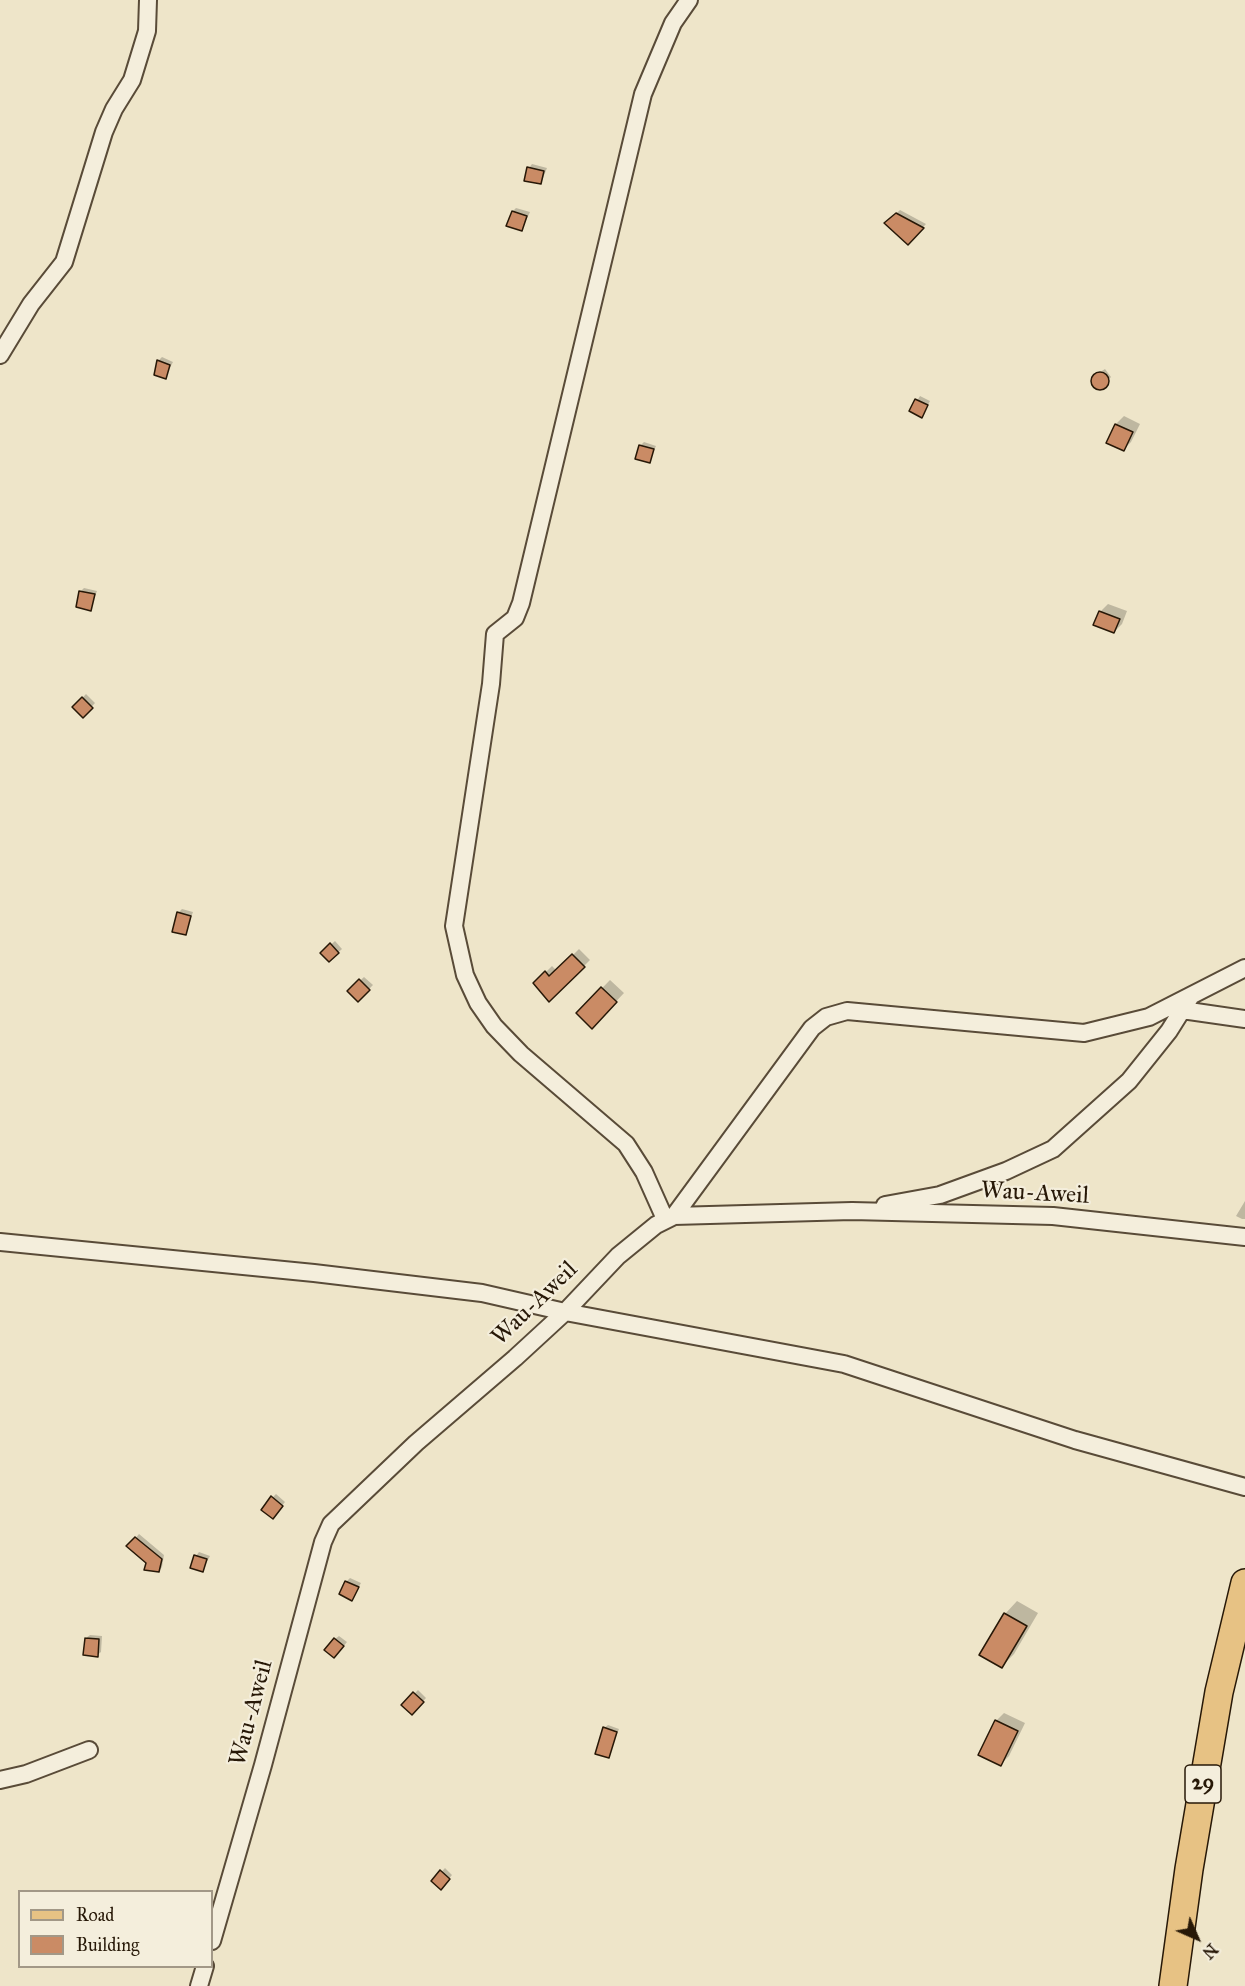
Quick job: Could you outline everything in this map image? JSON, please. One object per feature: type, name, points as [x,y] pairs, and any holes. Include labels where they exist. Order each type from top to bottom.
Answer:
[{"type":"main road","name":"29","points":[[1173,1986],[1188,1869],[1219,1692],[1245,1583]]},
{"type":"street","points":[[0,355],[31,304],[64,262],[104,132],[114,109],[132,80],[147,31],[148,0]]},
{"type":"street","points":[[689,0],[673,23],[643,94],[521,603],[515,618],[495,634],[491,684],[454,926],[465,975],[478,1003],[494,1026],[521,1054],[626,1144],[669,1218],[812,1028],[826,1017],[847,1011],[1084,1033],[1149,1017],[1245,968]]},
{"type":"street","points":[[852,1211],[940,1195],[1006,1171],[1053,1149],[1129,1081],[1169,1031],[1192,995]]},
{"type":"street","points":[[1182,1010],[1245,1019]]},
{"type":"street","name":"Wau-Aweil","points":[[213,1938],[264,1765],[323,1542],[331,1524],[381,1475],[565,1312],[624,1250],[669,1218],[852,1211],[1053,1216],[1245,1237]]},
{"type":"street","points":[[0,1242],[314,1273],[482,1293],[565,1312],[844,1364],[1075,1440],[1245,1487]]},
{"type":"street","points":[[0,1780],[31,1772],[88,1750]]},
{"type":"street","points":[[199,1986],[204,1968]]},
{"type":"building","points":[[527,167],[544,171],[541,184],[524,181]]},
{"type":"building","points":[[512,211],[527,216],[522,231],[506,226]]},
{"type":"building","points":[[896,213],[924,228],[908,245],[884,223]]},
{"type":"building","points":[[157,360],[170,365],[166,379],[154,375]]},
{"type":"building","points":[[1100,372],[1106,375],[1109,381],[1106,387],[1100,390],[1094,387],[1091,381],[1094,375]]},
{"type":"building","points":[[915,399],[928,405],[922,418],[909,411]]},
{"type":"building","points":[[1115,424],[1133,432],[1124,451],[1106,443]]},
{"type":"building","points":[[639,445],[654,449],[650,463],[635,459]]},
{"type":"building","points":[[79,591],[95,594],[91,611],[76,607]]},
{"type":"building","points":[[1099,611],[1120,619],[1114,633],[1093,625]]},
{"type":"building","points":[[82,697],[93,708],[83,718],[72,707]]},
{"type":"building","points":[[177,912],[191,916],[186,935],[172,932]]},
{"type":"building","points":[[330,943],[339,953],[329,962],[320,953]]},
{"type":"building","points":[[572,954],[585,967],[549,1002],[533,983],[545,971],[549,976]]},
{"type":"building","points":[[359,979],[370,990],[358,1002],[347,991]]},
{"type":"building","points":[[601,987],[617,1002],[592,1029],[576,1013]]},
{"type":"building","points":[[271,1496],[283,1506],[273,1519],[261,1510]]},
{"type":"building","points":[[135,1537],[162,1559],[159,1572],[144,1570],[146,1563],[126,1546]]},
{"type":"building","points":[[194,1555],[207,1559],[203,1572],[190,1568]]},
{"type":"building","points":[[345,1581],[359,1587],[352,1601],[339,1594]]},
{"type":"building","points":[[1004,1613],[1027,1626],[1002,1668],[979,1655]]},
{"type":"building","points":[[85,1638],[99,1639],[98,1657],[83,1655]]},
{"type":"building","points":[[334,1638],[344,1646],[334,1658],[324,1650]]},
{"type":"building","points":[[413,1692],[424,1702],[412,1715],[401,1705]]},
{"type":"building","points":[[995,1720],[1018,1731],[1001,1766],[978,1755]]},
{"type":"building","points":[[603,1727],[617,1732],[609,1758],[595,1754]]},
{"type":"building","points":[[440,1870],[450,1879],[441,1890],[431,1881]]}]
